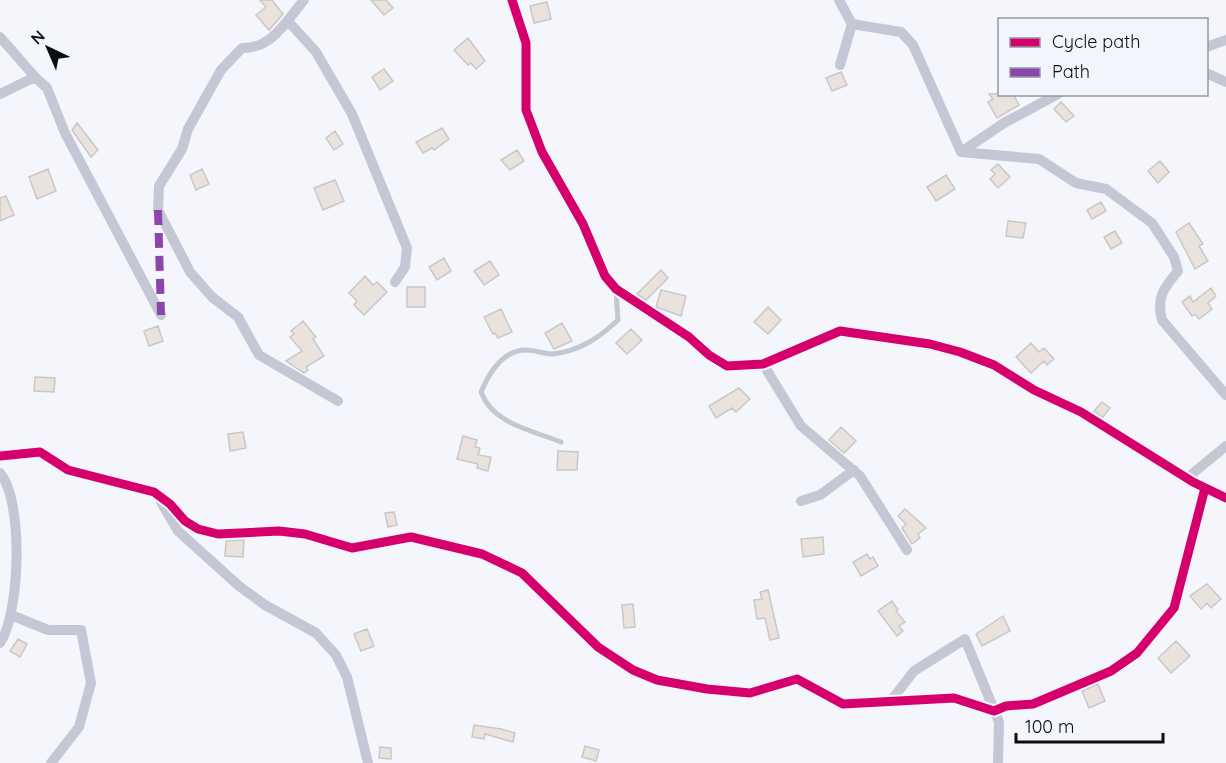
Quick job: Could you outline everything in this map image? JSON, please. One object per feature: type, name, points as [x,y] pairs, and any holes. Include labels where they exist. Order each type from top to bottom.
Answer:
[{"type":"street","points":[[304,0],[273,38],[250,48],[242,48],[221,70],[188,129],[182,149],[159,186],[158,210],[190,272],[212,297],[238,317],[259,355],[338,401]]},
{"type":"street","points":[[512,0],[526,43],[526,110],[542,152],[583,224],[604,276],[616,289],[689,337],[709,355],[727,366],[763,364],[840,331],[930,344],[960,352],[994,366],[1034,390],[1081,412],[1187,478],[1226,498]]},
{"type":"street","points":[[838,0],[852,24],[840,65]]},
{"type":"street","points":[[288,21],[316,52],[352,114],[407,248],[405,267],[395,282]]},
{"type":"street","points":[[852,24],[901,32],[913,45],[961,152]]},
{"type":"street","points":[[0,37],[47,88],[65,133],[161,315]]},
{"type":"street","points":[[1208,46],[1226,40]]},
{"type":"street","points":[[1208,74],[1226,82]]},
{"type":"street","points":[[0,94],[35,77]]},
{"type":"street","points":[[961,152],[1004,123],[1054,96]]},
{"type":"street","points":[[961,152],[1040,159],[1077,183],[1106,189],[1152,223],[1174,258],[1178,271],[1164,288],[1158,306],[1162,320],[1226,395]]},
{"type":"street","points":[[763,364],[801,426],[854,470],[907,550]]},
{"type":"street","points":[[1187,478],[1226,446]]},
{"type":"street","points":[[0,456],[40,452],[68,470],[154,492],[170,504],[185,521],[198,529],[218,534],[279,531],[305,534],[352,548],[411,537],[482,554],[522,573],[598,647],[633,670],[657,680],[707,689],[750,693],[797,679],[843,704],[954,698],[994,711],[1006,706],[1033,704],[1111,671],[1137,653],[1174,608],[1205,488]]},
{"type":"street","points":[[801,501],[820,495],[854,470]]},
{"type":"street","points":[[0,473],[4,478],[15,510],[11,615],[0,643]]},
{"type":"street","points":[[154,492],[178,531],[239,586],[265,605],[316,633],[336,654],[347,677],[368,763]]},
{"type":"street","points":[[11,615],[48,630],[81,630],[91,683],[79,727],[51,763]]},
{"type":"street","points":[[890,702],[914,671],[965,639],[999,722],[998,763]]},
{"type":"lane","points":[[561,441],[502,419],[487,407],[481,392],[488,376],[505,355],[524,350],[552,354],[577,349],[601,337],[618,320],[616,289]]},
{"type":"building","points":[[260,0],[272,0],[283,14],[269,30],[256,15],[266,7]]},
{"type":"building","points":[[371,0],[386,0],[393,8],[384,15]]},
{"type":"building","points":[[547,2],[551,19],[534,23],[530,6]]},
{"type":"building","points":[[468,38],[485,61],[476,69],[471,63],[468,65],[454,50]]},
{"type":"building","points":[[384,69],[393,81],[380,90],[372,77]]},
{"type":"building","points":[[841,72],[847,85],[832,91],[826,78]]},
{"type":"building","points":[[989,94],[1014,96],[1019,105],[997,118],[988,102],[993,99]]},
{"type":"building","points":[[1061,102],[1074,116],[1066,122],[1054,109]]},
{"type":"building","points":[[77,123],[98,150],[91,157],[72,130]]},
{"type":"building","points":[[442,128],[449,139],[434,150],[432,148],[423,153],[416,142]]},
{"type":"building","points":[[335,131],[343,144],[334,150],[326,138]]},
{"type":"building","points":[[517,150],[524,161],[510,170],[501,160]]},
{"type":"building","points":[[1160,161],[1169,172],[1158,183],[1148,171]]},
{"type":"building","points":[[998,164],[1010,177],[998,188],[990,179],[995,174],[991,170]]},
{"type":"building","points":[[48,169],[56,191],[37,199],[29,177]]},
{"type":"building","points":[[202,169],[209,184],[196,190],[190,175]]},
{"type":"building","points":[[946,175],[955,189],[936,201],[927,187]]},
{"type":"building","points":[[335,180],[344,201],[323,210],[314,188]]},
{"type":"building","points":[[6,196],[14,215],[0,221],[0,198]]},
{"type":"building","points":[[1101,202],[1106,211],[1092,219],[1087,210]]},
{"type":"building","points":[[1008,221],[1026,223],[1023,238],[1006,236]]},
{"type":"building","points":[[1189,223],[1203,244],[1199,246],[1208,261],[1195,269],[1176,232]]},
{"type":"building","points":[[1115,231],[1122,243],[1111,249],[1104,237]]},
{"type":"building","points":[[444,258],[451,271],[437,280],[429,267]]},
{"type":"building","points":[[490,261],[499,275],[484,285],[474,271]]},
{"type":"building","points":[[661,270],[668,278],[646,300],[637,294]]},
{"type":"building","points":[[365,276],[373,285],[377,282],[387,292],[364,315],[354,305],[357,301],[349,293]]},
{"type":"building","points":[[407,287],[425,287],[425,307],[407,307]]},
{"type":"building","points":[[1211,288],[1216,296],[1208,303],[1212,309],[1199,319],[1195,314],[1192,316],[1182,302],[1190,296],[1193,302]]},
{"type":"building","points":[[661,290],[686,296],[681,316],[656,307]]},
{"type":"building","points":[[768,307],[781,320],[768,334],[754,322]]},
{"type":"building","points":[[501,309],[512,332],[498,338],[495,333],[493,334],[484,317]]},
{"type":"building","points":[[303,321],[316,337],[313,339],[324,356],[306,367],[308,370],[304,373],[286,361],[302,351],[290,337],[294,334],[291,331]]},
{"type":"building","points":[[562,323],[572,341],[554,349],[545,333]]},
{"type":"building","points":[[158,326],[163,341],[149,346],[144,331]]},
{"type":"building","points":[[631,329],[642,340],[627,354],[616,343]]},
{"type":"building","points":[[1031,343],[1039,352],[1044,348],[1054,359],[1047,365],[1044,361],[1031,373],[1016,357]]},
{"type":"building","points":[[35,377],[55,378],[54,392],[34,391]]},
{"type":"building","points":[[739,388],[750,399],[736,412],[732,408],[716,418],[709,406]]},
{"type":"building","points":[[1102,402],[1110,408],[1103,417],[1094,411]]},
{"type":"building","points":[[841,427],[856,441],[844,453],[829,440]]},
{"type":"building","points":[[243,432],[246,448],[230,451],[228,434]]},
{"type":"building","points":[[463,436],[477,440],[475,447],[480,448],[478,455],[491,457],[488,471],[477,468],[478,464],[457,459]]},
{"type":"building","points":[[558,451],[578,452],[577,470],[557,470]]},
{"type":"building","points":[[905,509],[926,528],[918,534],[920,538],[912,544],[902,528],[906,524],[898,516]]},
{"type":"building","points":[[394,512],[397,525],[388,527],[385,513]]},
{"type":"building","points":[[823,537],[824,554],[803,557],[801,539]]},
{"type":"building","points":[[244,540],[243,557],[225,556],[226,541]]},
{"type":"building","points":[[867,554],[870,559],[873,557],[878,566],[861,576],[853,562]]},
{"type":"building","points":[[1207,584],[1221,599],[1211,608],[1207,603],[1201,609],[1190,596]]},
{"type":"building","points":[[768,590],[779,638],[770,640],[765,618],[757,619],[754,600],[762,599],[760,592]]},
{"type":"building","points":[[892,601],[898,610],[896,611],[905,622],[899,626],[903,631],[897,636],[878,611]]},
{"type":"building","points":[[633,604],[635,627],[624,628],[622,605]]},
{"type":"building","points":[[1003,616],[1010,631],[982,646],[976,634]]},
{"type":"building","points":[[367,629],[374,646],[361,651],[354,634]]},
{"type":"building","points":[[18,639],[27,644],[20,657],[10,651]]},
{"type":"building","points":[[1176,641],[1190,656],[1171,673],[1158,658]]},
{"type":"building","points":[[1098,684],[1105,701],[1089,708],[1082,691]]},
{"type":"building","points":[[474,725],[515,733],[513,742],[485,734],[484,739],[472,737]]},
{"type":"building","points":[[585,746],[599,750],[596,761],[582,757]]},
{"type":"building","points":[[380,747],[391,748],[391,759],[379,758]]},
{"type":"marked path","points":[[158,210],[161,315]]},
{"type":"cycle path","points":[[512,0],[526,43],[526,110],[542,152],[583,224],[605,276],[616,289],[689,337],[709,355],[727,366],[763,364],[840,331],[930,344],[960,352],[994,365],[1034,390],[1081,412],[1193,482],[1226,498]]},
{"type":"cycle path","points":[[0,456],[40,452],[68,470],[154,492],[170,504],[185,521],[198,529],[218,534],[279,531],[305,534],[352,548],[411,537],[482,554],[522,573],[598,647],[633,670],[657,680],[707,689],[750,693],[797,679],[843,704],[954,698],[994,711],[1006,706],[1033,704],[1111,671],[1137,653],[1174,608],[1205,488]]}]
